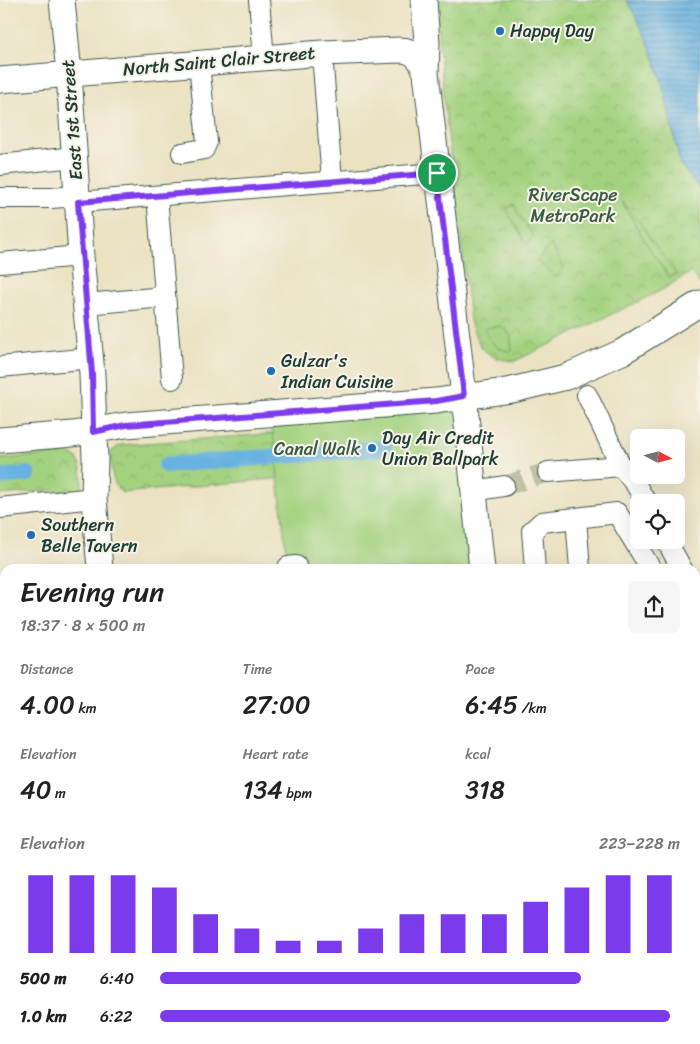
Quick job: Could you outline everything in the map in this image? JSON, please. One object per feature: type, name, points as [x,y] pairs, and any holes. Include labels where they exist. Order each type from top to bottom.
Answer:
[{"type":"main road","name":"East 1st Street","points":[[62,0],[69,74],[81,256],[91,358],[95,459],[94,498],[100,564]]},
{"type":"main road","points":[[424,0],[427,43],[426,73],[481,564]]},
{"type":"main road","name":"North Saint Clair Street","points":[[0,80],[322,53],[406,50],[414,53],[420,59],[426,73]]},
{"type":"main road","points":[[0,440],[93,432],[126,425],[436,401],[512,390],[577,372],[622,352],[700,303]]},
{"type":"street","points":[[259,0],[264,58]]},
{"type":"street","points":[[322,53],[332,181]]},
{"type":"street","points":[[182,153],[204,149],[207,142],[199,63]]},
{"type":"street","points":[[0,165],[74,156]]},
{"type":"street","points":[[0,198],[78,199],[157,196],[437,173]]},
{"type":"street","points":[[157,196],[172,379]]},
{"type":"street","points":[[0,263],[81,256]]},
{"type":"street","points":[[85,304],[165,298]]},
{"type":"street","points":[[0,367],[91,358]]},
{"type":"street","points":[[588,395],[621,466],[641,494]]},
{"type":"street","points":[[548,472],[621,466]]},
{"type":"street","points":[[474,491],[504,486]]},
{"type":"street","points":[[0,508],[94,498]]},
{"type":"street","points":[[535,564],[532,531],[542,522],[617,513],[648,564]]},
{"type":"street","points":[[576,518],[580,564]]},
{"type":"street","points":[[671,549],[679,564]]},
{"type":"green space","name":"RiverScape MetroPark","points":[[435,0],[627,0],[647,39],[662,81],[680,164],[700,190],[700,284],[691,272],[660,291],[515,361],[496,358],[484,350],[476,338],[470,320],[445,109]]},
{"type":"green space","points":[[622,201],[676,274],[669,277],[647,245]]},
{"type":"green space","points":[[514,204],[517,208],[515,209],[533,236],[527,245],[506,209]]},
{"type":"green space","points":[[551,244],[564,268],[557,277],[537,261]]},
{"type":"green space","points":[[501,326],[510,334],[512,351],[498,347],[488,337],[485,328]]},
{"type":"green space","name":"Day Air Credit Union Ballpark","points":[[464,396],[480,564],[287,564],[271,414]]},
{"type":"green space","name":"Canal Walk","points":[[294,432],[457,462],[122,493],[115,484],[111,452],[120,445]]},
{"type":"green space","points":[[68,453],[76,458],[79,463],[82,475],[81,490],[67,492],[53,490],[0,495],[0,459]]},
{"type":"water","points":[[627,0],[700,0],[700,190],[680,164],[662,81],[647,39]]},
{"type":"waterway","points":[[166,465],[384,448]]},
{"type":"waterway","points":[[0,477],[28,474]]},
{"type":"tunnel","points":[[504,486],[548,472]]},
{"type":"place","name":"Happy Day","points":[[500,31]]},
{"type":"place","name":"Gulzar's Indian Cuisine","points":[[271,371]]},
{"type":"place","name":"Day Air Credit Union Ballpark","points":[[372,448]]},
{"type":"place","name":"Southern Belle Tavern","points":[[31,535]]},
{"type":"route","points":[[437,173],[464,396],[436,401],[126,425],[93,432],[92,374],[78,202],[437,173]]}]
